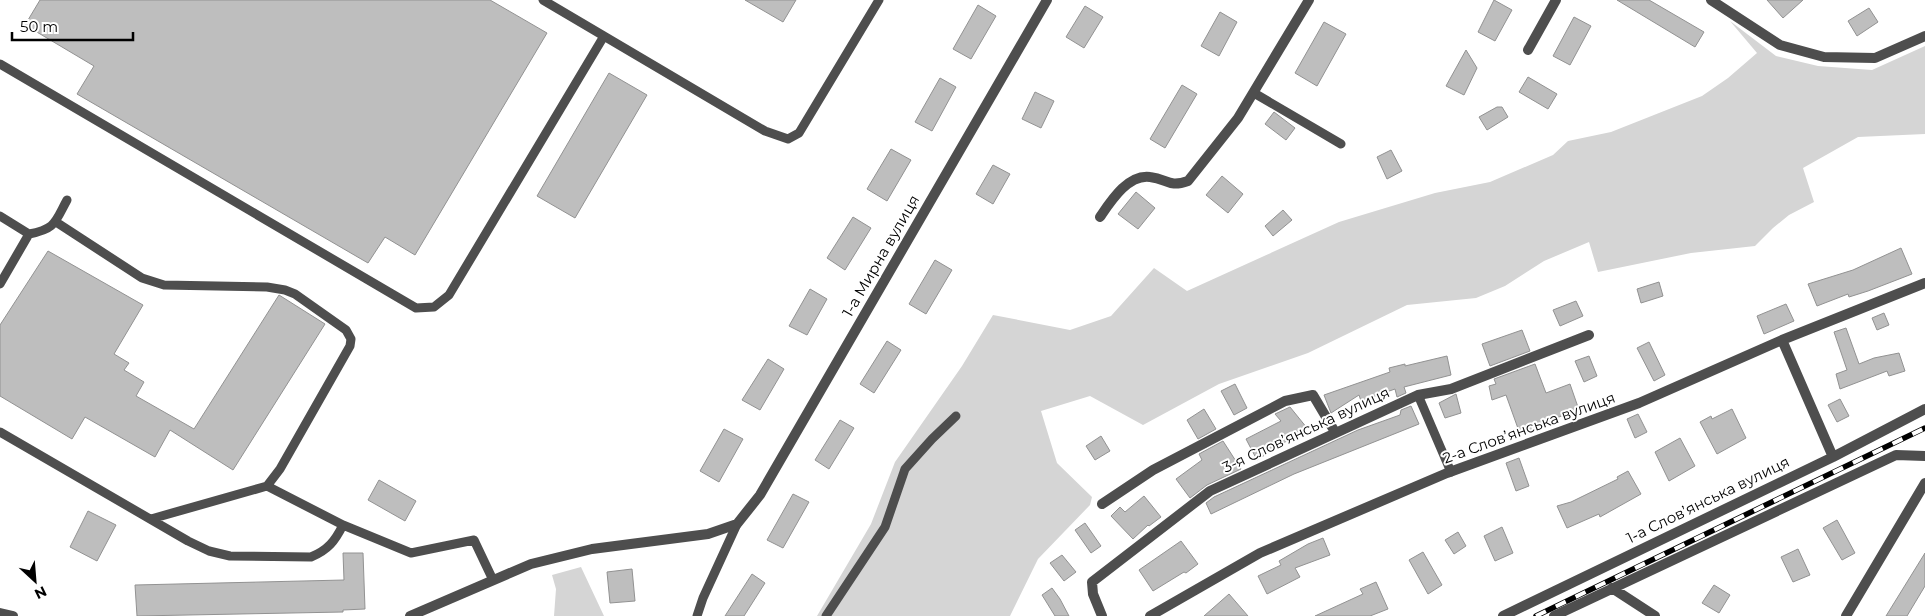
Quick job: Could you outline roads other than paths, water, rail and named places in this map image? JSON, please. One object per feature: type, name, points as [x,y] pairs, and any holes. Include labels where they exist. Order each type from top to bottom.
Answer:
[{"type":"street","name":"1-а Мирна вулиця","points":[[737,524],[760,495],[1047,0]]},
{"type":"street","points":[[1100,217],[1116,194],[1135,179],[1149,176],[1176,185],[1188,182],[1238,118],[1309,0]]},
{"type":"street","points":[[1528,50],[1556,0]]},
{"type":"street","points":[[1711,0],[1780,44],[1824,57],[1875,58],[1925,36]]},
{"type":"street","name":"2-а Слов’янська вулиця","points":[[1150,616],[1260,554],[1451,472],[1639,403],[1782,340],[1925,283]]},
{"type":"street","name":"3-я Слов’янська вулиця","points":[[1102,616],[1092,594],[1092,582],[1210,491],[1418,395],[1451,389],[1589,335]]},
{"type":"street","points":[[1782,340],[1834,456]]},
{"type":"street","points":[[1102,504],[1153,470],[1285,400],[1313,395],[1335,432]]},
{"type":"street","name":"1-а Слов’янська вулиця","points":[[1503,616],[1834,456],[1925,409]]},
{"type":"street","points":[[1554,616],[1896,455],[1925,456]]},
{"type":"street","points":[[1846,616],[1925,483]]},
{"type":"street","points":[[410,616],[530,564],[592,550],[708,534],[737,524]]},
{"type":"street","points":[[1612,588],[1655,616]]},
{"type":"street","points":[[0,612],[14,616]]},
{"type":"lane","points":[[543,0],[765,131],[788,139],[799,133],[879,0]]},
{"type":"lane","points":[[0,64],[416,308],[434,307],[449,295],[604,36]]},
{"type":"lane","points":[[1254,93],[1342,144]]},
{"type":"lane","points":[[0,284],[29,234],[49,228],[56,222],[67,200]]},
{"type":"lane","points":[[0,216],[29,234]]},
{"type":"lane","points":[[56,222],[142,278],[164,285],[266,287],[285,290],[295,294],[346,330],[351,339],[350,346],[280,469],[267,486],[151,519]]},
{"type":"lane","points":[[1418,395],[1451,472]]},
{"type":"lane","points":[[826,616],[885,527],[905,469],[956,416]]},
{"type":"lane","points":[[0,432],[188,541],[209,551],[230,556],[311,557],[324,552],[335,541],[343,525]]},
{"type":"lane","points":[[267,486],[343,525],[411,552],[474,540],[493,580]]},
{"type":"lane","points":[[697,616],[703,598],[737,524]]},
{"type":"railway","points":[[1536,616],[1925,428]]}]
